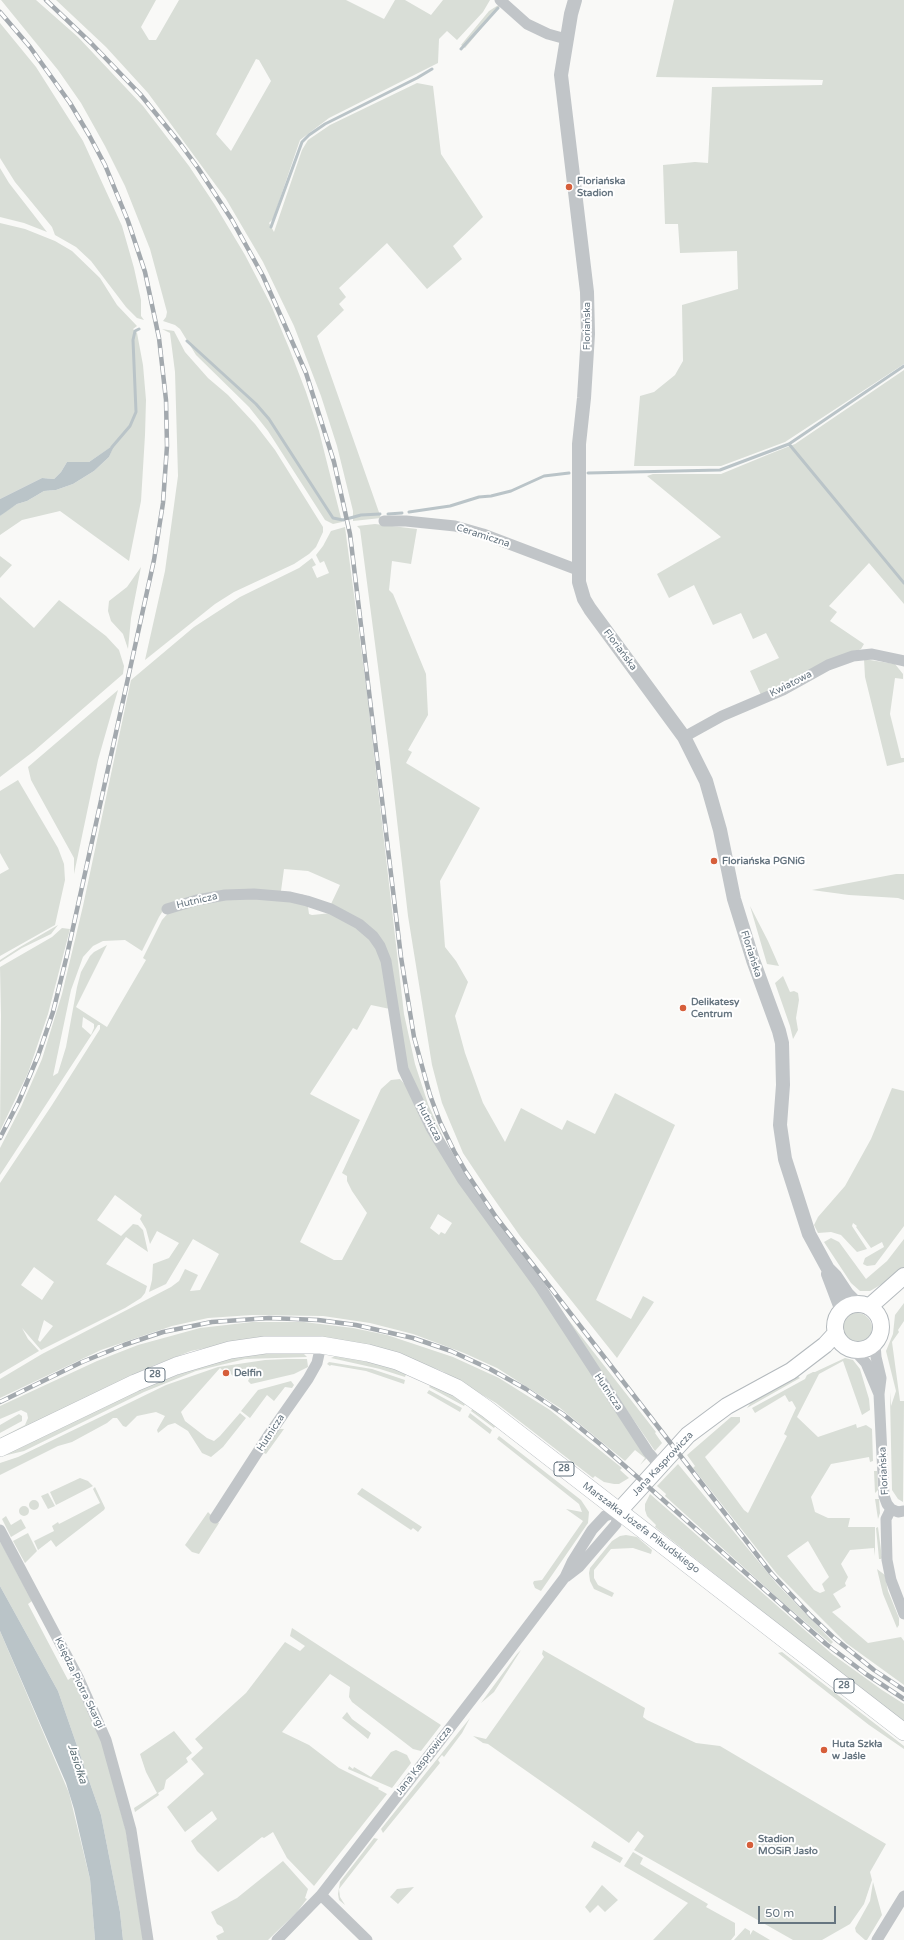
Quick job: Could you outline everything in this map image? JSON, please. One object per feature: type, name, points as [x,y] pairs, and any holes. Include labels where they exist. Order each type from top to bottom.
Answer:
[{"type":"main road","points":[[904,1276],[863,1305],[846,1307],[836,1321],[836,1333],[838,1339],[851,1349],[866,1350],[875,1344],[880,1335],[880,1318],[883,1310],[904,1281]]},
{"type":"main road","points":[[863,1305],[880,1318]]},
{"type":"main road","name":"Jana Kasprowicza","points":[[619,1510],[688,1435],[727,1406],[791,1371],[824,1346],[836,1333]]},
{"type":"main road","name":"Marszałka Józefa Piłsudskiego","points":[[0,1448],[135,1383],[195,1360],[230,1350],[265,1345],[321,1345],[368,1352],[397,1361],[457,1388],[619,1510],[904,1732]]},
{"type":"main road","name":"Jana Kasprowicza","points":[[791,1371],[835,1352],[851,1349]]},
{"type":"street","points":[[500,0],[527,24],[548,34],[566,39]]},
{"type":"street","name":"Floriańska","points":[[575,0],[566,39],[562,64],[561,84],[587,292],[588,334],[584,398],[579,444],[578,570],[581,588],[587,604],[684,737],[706,781],[720,830],[734,899],[756,971],[779,1031],[782,1043],[783,1085],[780,1125],[785,1160],[809,1234],[828,1269],[830,1281],[842,1311]]},
{"type":"street","name":"Ceramiczna","points":[[384,521],[406,520],[455,526],[483,534],[578,570]]},
{"type":"street","name":"Kwiatowa","points":[[684,737],[722,716],[783,690],[828,665],[853,656],[872,654],[904,661]]},
{"type":"street","name":"Hutnicza","points":[[167,909],[197,900],[225,895],[254,894],[290,897],[331,909],[359,924],[373,936],[380,946],[386,961],[403,1069],[431,1128],[462,1179],[539,1285],[648,1452],[660,1466]]},
{"type":"street","name":"Floriańska","points":[[828,1269],[836,1276],[847,1294],[863,1305]]},
{"type":"street","name":"Floriańska","points":[[875,1344],[876,1357],[881,1378],[879,1394],[884,1496],[887,1504],[891,1508],[886,1519],[887,1560],[894,1588],[904,1614]]},
{"type":"street","name":"Hutnicza","points":[[216,1518],[268,1436],[308,1379],[317,1363],[321,1345]]},
{"type":"street","name":"Floriańska","points":[[851,1349],[866,1363],[879,1394]]},
{"type":"street","points":[[891,1508],[898,1512],[904,1511]]},
{"type":"street","name":"Jana Kasprowicza","points":[[277,1940],[321,1895],[565,1577],[579,1567],[616,1524],[619,1510]]},
{"type":"street","name":"Księdza Piotra Skargi","points":[[0,1530],[78,1677],[106,1740],[131,1830],[148,1940]]},
{"type":"street","points":[[321,1895],[367,1940]]},
{"type":"street","points":[[877,1940],[904,1896]]},
{"type":"shaded area","points":[[1,0],[36,0],[78,37],[143,106],[189,166],[215,205],[245,255],[271,305],[289,348],[319,431],[342,522],[333,524],[325,520],[268,431],[249,407],[196,355],[180,329],[175,325],[163,321],[167,312],[150,249],[125,186],[105,146],[81,103],[58,70]]},
{"type":"shaded area","points":[[56,0],[156,0],[141,27],[149,40],[156,40],[179,0],[346,0],[384,19],[395,0],[405,0],[431,15],[443,0],[490,0],[483,12],[457,40],[447,31],[439,39],[438,63],[329,118],[300,140],[273,219],[269,223],[274,232],[302,150],[308,140],[330,125],[417,83],[433,86],[441,154],[483,217],[453,246],[462,259],[427,289],[387,243],[339,288],[346,297],[339,304],[344,310],[317,336],[381,518],[353,521],[353,511],[337,446],[321,396],[294,326],[263,262],[226,199],[148,93],[106,47]],"holes":[[[256,59],[259,60],[271,81],[231,151],[216,134]]]},
{"type":"shaded area","points":[[674,0],[904,0],[904,364],[785,442],[721,466],[634,466],[640,396],[654,392],[675,375],[683,361],[682,305],[738,289],[737,251],[680,253],[678,224],[665,224],[663,165],[695,162],[708,163],[712,87],[822,85],[823,80],[656,77]]},
{"type":"shaded area","points":[[500,4],[501,5],[465,48],[461,45],[489,11]]},
{"type":"shaded area","points":[[0,23],[36,67],[83,141],[122,226],[134,268],[141,300],[141,316],[144,320],[137,318],[126,307],[91,261],[76,247],[55,235],[52,227],[15,182],[0,158]]},
{"type":"shaded area","points":[[0,168],[9,183],[47,232],[24,223],[0,217]]},
{"type":"shaded area","points":[[0,223],[25,229],[55,241],[72,251],[100,278],[117,305],[137,326],[133,329],[137,333],[143,365],[146,400],[145,435],[141,501],[129,561],[60,511],[22,520],[0,535],[0,516],[6,511],[44,491],[56,490],[73,484],[94,471],[109,457],[114,445],[89,462],[67,462],[61,472],[54,479],[42,478],[0,499]]},
{"type":"shaded area","points":[[162,329],[174,331],[185,352],[208,378],[228,395],[255,424],[275,450],[323,527],[323,532],[316,547],[309,554],[294,564],[234,592],[215,604],[145,660],[165,571],[178,476],[175,372],[170,333]]},
{"type":"shaded area","points":[[904,370],[904,604],[869,563],[829,606],[837,612],[830,621],[864,644],[861,649],[761,695],[750,671],[779,658],[766,633],[753,639],[741,613],[713,625],[694,585],[669,598],[657,574],[721,537],[647,476],[653,474],[721,474],[795,444]]},
{"type":"shaded area","points":[[375,524],[417,529],[411,564],[392,561],[389,590],[393,594],[426,674],[428,715],[408,750],[412,752],[406,763],[480,808],[440,881],[445,947],[456,961],[468,982],[455,1016],[465,1053],[483,1103],[505,1142],[521,1108],[562,1130],[567,1120],[595,1134],[615,1093],[675,1125],[596,1300],[631,1319],[643,1296],[654,1302],[617,1358],[520,1236],[487,1189],[463,1153],[442,1103],[432,1065],[408,916],[389,751],[360,529],[357,526]]},
{"type":"shaded area","points":[[345,527],[367,693],[404,1014],[415,1064],[428,1104],[442,1135],[465,1178],[435,1132],[406,1066],[400,1042],[390,965],[380,942],[368,927],[353,917],[303,897],[301,894],[331,904],[340,885],[308,871],[284,869],[281,891],[294,893],[293,895],[260,891],[231,892],[172,905],[164,909],[142,951],[125,940],[103,941],[93,946],[83,957],[71,990],[53,1076],[58,1073],[66,1047],[81,972],[90,956],[107,945],[76,1007],[107,1027],[146,960],[143,958],[162,920],[170,911],[192,904],[229,897],[273,897],[304,903],[308,907],[309,914],[332,913],[357,926],[370,936],[380,952],[385,969],[390,1009],[371,1005],[357,1030],[353,1028],[310,1094],[360,1120],[300,1242],[334,1260],[342,1260],[367,1213],[352,1191],[347,1181],[347,1176],[342,1173],[381,1089],[391,1080],[400,1079],[410,1090],[431,1133],[454,1171],[478,1207],[551,1307],[648,1457],[640,1465],[645,1458],[635,1450],[625,1461],[560,1408],[497,1368],[464,1353],[413,1334],[370,1323],[323,1316],[252,1315],[208,1318],[172,1326],[101,1350],[0,1398],[0,1379],[42,1354],[171,1287],[179,1281],[185,1269],[198,1275],[190,1291],[200,1290],[219,1254],[193,1239],[166,1284],[149,1292],[152,1280],[153,1264],[169,1258],[179,1243],[157,1231],[150,1244],[146,1229],[140,1219],[142,1215],[115,1195],[97,1220],[121,1236],[133,1224],[138,1225],[143,1230],[148,1252],[126,1237],[106,1264],[147,1286],[145,1293],[141,1298],[125,1308],[41,1350],[22,1328],[28,1339],[39,1351],[0,1374],[0,1183],[52,1105],[100,1029],[100,1025],[98,1025],[0,1175],[0,1148],[21,1107],[42,1059],[62,994],[83,906],[131,680],[194,627],[240,597],[299,568],[312,558],[316,565],[312,567],[317,578],[329,573],[324,561],[320,563],[316,555],[331,531]],"holes":[[[83,1017],[94,1024],[91,1035],[82,1027]],[[438,1214],[452,1223],[445,1234],[441,1232],[439,1235],[430,1228]],[[34,1267],[54,1282],[42,1300],[21,1285]],[[44,1320],[53,1326],[40,1342],[38,1340]]]},
{"type":"shaded area","points":[[0,556],[12,565],[0,578]]},
{"type":"shaded area","points":[[141,567],[131,618],[128,649],[123,634],[111,621],[108,611],[109,601],[127,587]]},
{"type":"shaded area","points":[[0,597],[34,628],[59,600],[106,636],[119,650],[124,666],[123,674],[34,751],[0,777]]},
{"type":"shaded area","points":[[864,659],[895,664],[903,674],[903,679],[895,678],[890,714],[901,758],[904,758],[904,762],[887,766],[865,677]]},
{"type":"shaded area","points":[[118,690],[98,760],[74,874],[74,858],[31,780],[28,767]]},
{"type":"shaded area","points":[[18,780],[58,848],[64,864],[65,880],[55,925],[0,956],[0,874],[9,869],[0,853],[0,791]]},
{"type":"shaded area","points":[[896,874],[904,874],[904,900],[898,898],[849,895],[812,890]]},
{"type":"shaded area","points":[[750,906],[768,941],[779,966],[767,964]]},
{"type":"shaded area","points":[[58,925],[51,934],[22,948],[0,962],[0,960],[20,947]]},
{"type":"shaded area","points":[[62,928],[70,929],[48,1014],[28,1073],[0,1131],[0,967],[52,937]]},
{"type":"shaded area","points":[[783,976],[790,992],[794,991],[798,993],[799,1000],[796,1018],[798,1030],[793,1039],[775,983]]},
{"type":"shaded area","points":[[892,1088],[904,1091],[904,1226],[875,1265],[867,1266],[863,1264],[865,1258],[884,1247],[882,1242],[871,1248],[856,1227],[857,1226],[853,1223],[852,1226],[867,1249],[857,1252],[841,1235],[831,1232],[818,1233],[814,1225],[818,1217],[845,1186],[871,1139]]},
{"type":"shaded area","points":[[831,1238],[839,1242],[866,1279],[887,1261],[904,1239],[904,1269],[885,1287],[882,1284],[870,1291],[860,1291],[851,1283],[824,1242]]},
{"type":"shaded area","points":[[535,1277],[656,1432],[655,1433],[662,1443],[655,1451]]},
{"type":"shaded area","points":[[904,1303],[904,1321],[892,1342],[900,1401],[904,1401],[903,1502],[898,1499],[892,1490],[890,1392],[891,1406],[896,1391],[886,1351],[893,1334],[895,1315]]},
{"type":"shaded area","points":[[857,1313],[868,1317],[872,1328],[868,1339],[857,1343],[846,1339],[842,1328],[846,1317]]},
{"type":"shaded area","points":[[252,1322],[304,1322],[353,1328],[387,1335],[453,1357],[499,1378],[550,1410],[622,1468],[620,1470],[629,1478],[619,1484],[614,1484],[604,1482],[595,1476],[593,1478],[496,1403],[442,1371],[384,1349],[331,1338],[300,1336],[249,1339],[191,1351],[150,1367],[0,1440],[0,1438],[25,1425],[28,1418],[27,1413],[21,1410],[0,1419],[0,1406],[97,1361],[138,1345],[200,1328]]},
{"type":"shaded area","points":[[276,1352],[303,1353],[307,1357],[245,1359],[196,1371],[144,1392],[24,1451],[3,1456],[152,1384],[207,1364],[251,1354]]},
{"type":"shaded area","points":[[335,1356],[362,1359],[407,1372],[405,1377],[380,1369],[331,1358]]},
{"type":"shaded area","points":[[845,1358],[853,1360],[860,1369],[869,1399],[870,1410],[862,1415],[843,1361],[819,1374],[797,1417],[818,1437],[856,1424],[857,1428],[866,1425],[872,1429],[873,1461],[870,1462],[869,1457],[831,1464],[811,1497],[815,1512],[828,1518],[850,1518],[848,1527],[875,1527],[875,1556],[874,1548],[850,1550],[841,1564],[848,1577],[845,1583],[846,1586],[833,1594],[841,1607],[832,1612],[868,1643],[901,1637],[904,1641],[904,1685],[846,1643],[777,1574],[693,1468],[695,1466],[687,1455],[731,1417],[740,1417],[740,1422],[705,1457],[744,1510],[748,1513],[787,1436],[784,1434],[796,1408],[792,1401],[789,1402],[785,1395],[755,1413],[752,1408],[805,1379],[807,1375]],"holes":[[[808,1541],[829,1577],[822,1584],[825,1591],[820,1593],[814,1590],[787,1556]]]},
{"type":"shaded area","points":[[307,1359],[308,1367],[294,1374],[251,1384],[248,1381],[250,1377],[239,1369],[233,1376],[230,1373],[228,1375],[220,1368],[181,1412],[185,1421],[207,1438],[214,1441],[240,1413],[246,1418],[223,1447],[211,1457],[202,1453],[188,1431],[175,1423],[168,1425],[158,1433],[157,1430],[165,1416],[156,1412],[137,1416],[126,1427],[123,1426],[117,1418],[113,1418],[107,1423],[72,1442],[58,1446],[0,1475],[0,1463],[18,1457],[166,1385],[218,1367],[265,1360]]},
{"type":"shaded area","points":[[329,1362],[372,1369],[405,1380],[404,1384],[366,1371],[330,1366],[327,1364]]},
{"type":"shaded area","points":[[796,1375],[800,1378],[747,1408],[752,1401]]},
{"type":"shaded area","points":[[291,1381],[294,1385],[292,1388],[285,1387],[274,1401],[267,1395],[250,1418],[241,1411],[258,1390]]},
{"type":"shaded area","points":[[431,1385],[448,1392],[465,1404],[464,1406],[429,1387]]},
{"type":"shaded area","points":[[429,1390],[462,1408],[460,1412],[427,1393]]},
{"type":"shaded area","points":[[473,1408],[496,1425],[494,1428],[471,1411]]},
{"type":"shaded area","points":[[470,1413],[492,1430],[490,1434],[468,1417]]},
{"type":"shaded area","points":[[19,1414],[22,1416],[22,1421],[0,1433],[0,1425]]},
{"type":"shaded area","points":[[278,1429],[284,1429],[266,1454],[262,1452]]},
{"type":"shaded area","points":[[499,1436],[581,1500],[589,1512],[588,1523],[541,1591],[535,1588],[533,1583],[534,1581],[542,1580],[583,1521],[566,1509],[582,1512],[579,1504],[497,1439]]},
{"type":"shaded area","points":[[678,1464],[777,1584],[833,1642],[831,1644],[782,1602],[665,1496],[666,1494],[657,1486]]},
{"type":"shaded area","points":[[874,1471],[877,1471],[878,1490],[875,1493]]},
{"type":"shaded area","points":[[80,1478],[88,1481],[93,1486],[56,1505],[50,1492]]},
{"type":"shaded area","points":[[95,1487],[105,1508],[104,1510],[56,1547],[51,1540],[38,1550],[34,1541],[54,1531],[52,1526],[58,1522],[59,1524],[100,1503],[93,1489]]},
{"type":"shaded area","points":[[362,1488],[422,1527],[418,1532],[413,1528],[411,1530],[357,1494]]},
{"type":"shaded area","points":[[48,1493],[55,1506],[48,1509],[41,1496]]},
{"type":"shaded area","points":[[650,1494],[832,1654],[904,1704],[904,1723],[655,1527],[656,1525],[647,1516],[645,1510],[645,1504]]},
{"type":"shaded area","points":[[875,1499],[879,1499],[880,1513],[878,1519]]},
{"type":"shaded area","points":[[32,1500],[36,1500],[38,1501],[38,1509],[32,1510],[29,1507],[29,1503]]},
{"type":"shaded area","points":[[22,1506],[26,1506],[28,1507],[28,1515],[22,1516],[19,1513],[19,1509]]},
{"type":"shaded area","points":[[208,1512],[219,1523],[199,1554],[192,1552],[185,1545]]},
{"type":"shaded area","points":[[6,1516],[11,1525],[21,1519],[26,1528],[11,1537],[2,1519]]},
{"type":"shaded area","points":[[878,1527],[881,1559],[879,1559],[876,1528]]},
{"type":"shaded area","points":[[28,1533],[37,1551],[25,1563],[13,1541]]},
{"type":"shaded area","points":[[626,1535],[637,1537],[652,1550],[651,1554],[633,1548],[611,1549],[594,1570],[594,1578],[598,1585],[614,1593],[612,1597],[594,1589],[590,1581],[590,1568],[612,1541],[620,1536]]},
{"type":"shaded area","points":[[0,1541],[32,1601],[28,1604],[68,1680],[72,1677],[101,1739],[126,1831],[143,1940],[123,1940],[120,1912],[101,1815],[58,1691],[0,1586]]},
{"type":"shaded area","points":[[877,1569],[885,1575],[888,1591],[899,1618],[899,1625],[897,1628],[883,1594]]},
{"type":"shaded area","points":[[292,1628],[441,1725],[421,1751],[413,1749],[352,1702],[349,1697],[350,1687],[330,1674],[282,1732],[309,1745],[339,1768],[379,1788],[378,1789],[387,1794],[314,1886],[287,1858],[273,1832],[264,1838],[262,1837],[218,1872],[197,1851],[191,1841],[217,1819],[212,1811],[185,1832],[167,1807],[204,1774],[191,1759],[203,1748],[195,1739],[246,1693],[285,1642],[300,1651],[305,1646],[290,1636]]},
{"type":"shaded area","points":[[0,1631],[69,1793],[90,1879],[95,1940],[0,1940]]},
{"type":"shaded area","points":[[521,1650],[494,1692],[481,1703],[517,1654]]},
{"type":"shaded area","points":[[543,1650],[645,1708],[643,1717],[647,1720],[696,1743],[720,1746],[886,1844],[870,1872],[872,1880],[864,1904],[850,1924],[822,1940],[793,1940],[634,1850],[644,1836],[638,1831],[629,1843],[488,1744],[483,1743],[473,1736],[486,1739],[544,1657],[542,1654]]},
{"type":"shaded area","points":[[782,1652],[904,1746],[904,1749],[869,1725],[778,1653]]},
{"type":"shaded area","points":[[347,1712],[352,1719],[371,1733],[368,1739],[342,1718]]},
{"type":"shaded area","points":[[470,1718],[462,1733],[444,1757],[442,1755],[438,1760],[440,1763],[383,1833],[381,1829]]},
{"type":"shaded area","points":[[174,1731],[192,1753],[186,1758],[188,1762],[166,1780],[164,1789],[158,1793],[159,1795],[135,1812],[134,1808],[157,1793],[146,1772],[140,1754]]},
{"type":"shaded area","points":[[396,1750],[407,1755],[411,1763],[392,1788],[348,1769],[349,1766],[353,1769],[354,1767],[371,1777],[391,1752]]},
{"type":"shaded area","points":[[374,1838],[378,1839],[339,1889],[340,1897],[345,1905],[339,1900],[338,1894],[340,1882]]},
{"type":"shaded area","points":[[594,1841],[623,1858],[620,1863],[591,1847]]},
{"type":"shaded area","points":[[633,1852],[643,1858],[640,1864],[708,1904],[706,1907],[735,1923],[735,1935],[731,1940],[653,1940],[688,1903],[624,1866]]},
{"type":"shaded area","points":[[283,1861],[308,1889],[305,1898],[307,1899],[297,1912],[268,1940],[218,1940],[216,1936],[224,1932],[222,1927],[217,1924],[211,1912],[237,1898]]},
{"type":"shaded area","points":[[873,1882],[882,1915],[867,1940],[865,1940],[856,1932],[855,1928],[870,1901]]},
{"type":"shaded area","points":[[602,1885],[618,1900],[605,1912],[598,1905],[590,1913],[585,1907]]},
{"type":"shaded area","points":[[414,1887],[398,1904],[390,1897],[397,1889]]},
{"type":"shaded area","points":[[745,1928],[750,1931],[750,1935],[753,1930],[770,1940],[734,1940]]},
{"type":"water","points":[[115,444],[109,457],[94,471],[73,484],[56,490],[44,491],[27,501],[17,504],[0,516],[0,499],[42,478],[54,479],[61,472],[67,462],[89,462]]},
{"type":"water","name":"Jasiołka","points":[[0,1586],[58,1691],[101,1815],[120,1912],[123,1940],[95,1940],[90,1879],[74,1809],[66,1783],[0,1631]]},
{"type":"waterway","points":[[461,49],[498,8]]},
{"type":"waterway","points":[[271,227],[302,142],[309,135],[325,124],[432,69]]},
{"type":"waterway","points":[[112,447],[130,426],[136,412],[133,340],[135,331],[139,329]]},
{"type":"waterway","points":[[187,341],[256,404],[269,419],[333,518],[343,520],[361,515],[380,514]]},
{"type":"waterway","points":[[588,473],[720,470],[789,444],[904,366]]},
{"type":"waterway","points":[[789,444],[904,583]]},
{"type":"waterway","points":[[409,512],[450,506],[479,497],[491,496],[511,491],[544,476],[569,473]]},
{"type":"waterway","points":[[388,514],[402,513]]},
{"type":"railway","points":[[46,0],[90,42],[140,94],[198,168],[232,220],[263,276],[306,373],[334,462],[350,534],[401,957],[414,1037],[430,1095],[440,1122],[454,1151],[496,1217],[771,1573],[810,1615],[833,1637],[874,1670],[904,1690]]},
{"type":"railway","points":[[0,12],[30,47],[70,103],[105,165],[128,221],[145,272],[159,338],[166,400],[167,446],[163,503],[154,560],[67,955],[53,1012],[38,1056],[19,1101],[0,1138]]},
{"type":"railway","points":[[0,1402],[82,1362],[124,1345],[163,1332],[212,1322],[269,1318],[318,1320],[356,1325],[413,1338],[451,1351],[490,1369],[526,1389],[563,1414],[600,1444],[826,1644],[866,1674],[904,1699]]},
{"type":"place","name":"Floriańska Stadion","points":[[569,187]]},
{"type":"place","name":"Floriańska PGNiG","points":[[714,861]]},
{"type":"place","name":"Delikatesy Centrum","points":[[683,1008]]},
{"type":"place","name":"Delfin","points":[[226,1373]]},
{"type":"place","name":"Huta Szkła w Jaśle","points":[[824,1750]]},
{"type":"place","name":"Stadion MOSiR Jasło","points":[[750,1845]]}]
